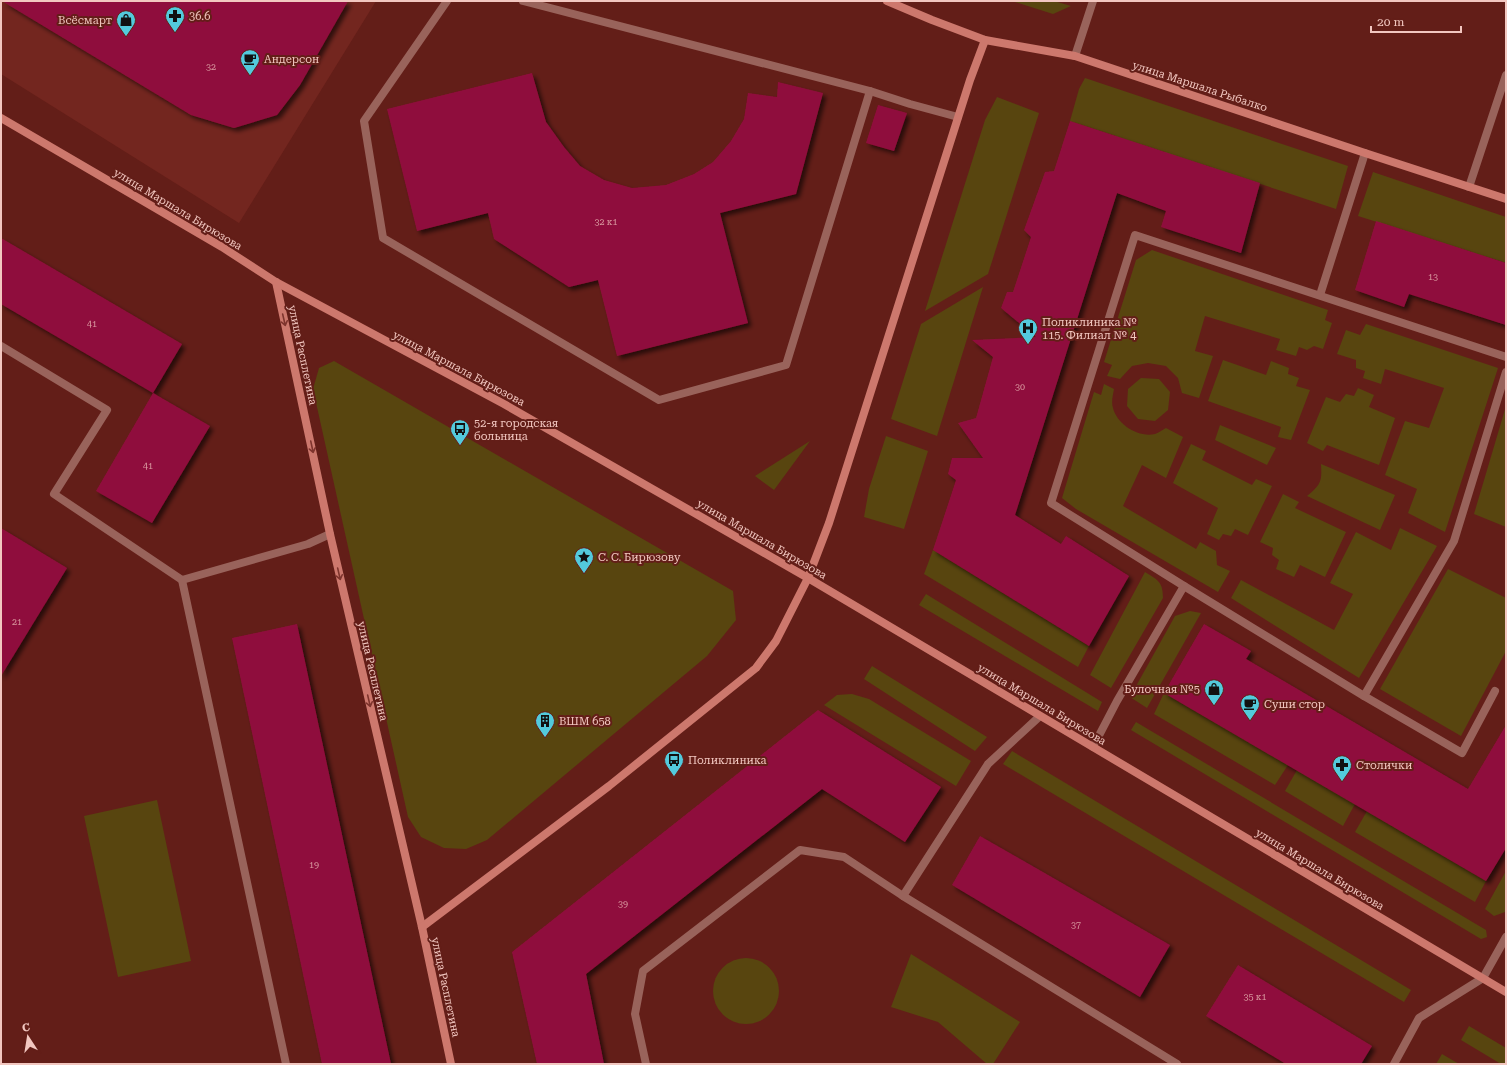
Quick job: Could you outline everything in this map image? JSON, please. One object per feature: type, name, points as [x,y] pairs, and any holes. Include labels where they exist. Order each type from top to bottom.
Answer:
[{"type":"street","name":"улица Маршала Рыбалко","points":[[887,1],[985,40],[1075,56],[1506,199]]},
{"type":"street","points":[[422,927],[609,786],[756,668],[776,641],[808,578],[828,523],[958,117],[985,40]]},
{"type":"street","name":"улица Маршала Бирюзова","points":[[1,118],[222,248],[276,282],[504,404],[808,578],[1506,992]]},
{"type":"street","name":"улица Расплетина","points":[[276,282],[330,534],[422,927],[451,1064]]},
{"type":"lane","points":[[447,1],[364,120],[383,238],[659,400],[786,364],[870,91]]},
{"type":"lane","points":[[523,1],[870,91],[958,117]]},
{"type":"lane","points":[[1075,56],[1093,1]]},
{"type":"lane","points":[[1469,187],[1506,75]]},
{"type":"lane","points":[[1320,295],[1365,153]]},
{"type":"lane","points":[[1495,691],[1462,753],[1364,696],[1051,503],[1135,235],[1506,357]]},
{"type":"lane","points":[[1,346],[107,410],[54,494],[182,580],[286,1064]]},
{"type":"lane","points":[[1364,696],[1454,541],[1506,372]]},
{"type":"lane","points":[[182,580],[308,544],[330,534]]},
{"type":"lane","points":[[1093,747],[1117,702],[1184,586]]},
{"type":"lane","points":[[903,896],[988,764],[1040,716]]},
{"type":"lane","points":[[646,1064],[635,1014],[643,971],[800,850],[844,857],[903,896],[1177,1064]]},
{"type":"lane","points":[[1394,1064],[1419,1018],[1483,978],[1506,937]]},
{"type":"shaded area","points":[[1,1],[376,1],[239,223],[1,74]]},
{"type":"shaded area","points":[[1012,1],[1054,1],[1071,6],[1053,14]]},
{"type":"shaded area","points":[[1085,78],[1348,166],[1336,209],[1070,121],[1079,89]]},
{"type":"shaded area","points":[[997,97],[1039,113],[988,274],[925,311],[985,120]]},
{"type":"shaded area","points":[[1373,172],[1506,217],[1506,263],[1358,216]]},
{"type":"shaded area","points":[[1152,250],[1328,310],[1325,320],[1332,323],[1323,349],[1314,346],[1307,350],[1299,347],[1296,356],[1276,350],[1280,339],[1205,316],[1195,351],[1213,356],[1199,398],[1182,393],[1178,378],[1166,366],[1148,363],[1132,366],[1120,379],[1107,376],[1112,365],[1104,362],[1136,260]]},
{"type":"shaded area","points":[[983,287],[937,436],[891,419],[921,324]]},
{"type":"shaded area","points":[[1366,324],[1498,368],[1445,532],[1408,513],[1417,489],[1385,475],[1405,421],[1429,428],[1444,388],[1385,369],[1381,384],[1363,378],[1365,371],[1356,368],[1356,360],[1337,354],[1346,330],[1360,335]]},
{"type":"shaded area","points":[[1223,360],[1266,375],[1271,361],[1289,368],[1288,374],[1299,378],[1296,386],[1310,390],[1291,440],[1278,437],[1281,427],[1208,401]]},
{"type":"shaded area","points":[[334,361],[733,591],[736,620],[707,656],[487,840],[466,849],[444,848],[421,837],[408,817],[313,389],[319,368]]},
{"type":"shaded area","points":[[1141,378],[1159,379],[1170,392],[1168,410],[1155,421],[1138,419],[1127,406],[1128,389]]},
{"type":"shaded area","points":[[1104,384],[1114,389],[1112,406],[1115,414],[1129,428],[1135,432],[1148,435],[1155,434],[1166,428],[1183,437],[1166,478],[1142,465],[1123,506],[1196,549],[1200,542],[1216,551],[1217,565],[1230,571],[1218,592],[1076,509],[1062,498],[1094,392],[1101,395]]},
{"type":"shaded area","points":[[1358,388],[1374,395],[1369,407],[1395,418],[1379,465],[1327,445],[1323,451],[1307,443],[1326,397],[1340,402],[1346,394],[1354,396]]},
{"type":"shaded area","points":[[1506,406],[1506,527],[1474,514]]},
{"type":"shaded area","points":[[1220,425],[1276,448],[1267,465],[1215,440]]},
{"type":"shaded area","points":[[886,436],[928,451],[904,529],[864,517],[869,489]]},
{"type":"shaded area","points":[[810,441],[774,490],[755,476]]},
{"type":"shaded area","points":[[1191,444],[1206,451],[1202,460],[1252,485],[1256,479],[1272,486],[1248,535],[1235,529],[1231,536],[1223,534],[1219,540],[1207,534],[1218,508],[1173,483]]},
{"type":"shaded area","points":[[1321,464],[1395,495],[1380,530],[1307,496],[1320,482]]},
{"type":"shaded area","points":[[1283,494],[1299,502],[1295,508],[1346,532],[1325,577],[1300,565],[1294,577],[1276,569],[1279,560],[1272,555],[1273,548],[1260,542]]},
{"type":"shaded area","points":[[1400,528],[1437,546],[1359,678],[1231,598],[1241,580],[1334,630],[1353,594],[1330,583],[1356,532],[1391,550]]},
{"type":"shaded area","points":[[933,550],[1089,646],[1078,667],[924,574]]},
{"type":"shaded area","points":[[1448,569],[1506,598],[1506,651],[1461,736],[1380,689]]},
{"type":"shaded area","points":[[1145,572],[1159,582],[1162,588],[1163,598],[1111,688],[1090,675]]},
{"type":"shaded area","points":[[926,594],[1102,702],[1098,711],[919,605]]},
{"type":"shaded area","points":[[1190,611],[1201,613],[1147,708],[1130,697],[1175,616]]},
{"type":"shaded area","points":[[872,666],[987,737],[975,751],[864,679]]},
{"type":"shaded area","points":[[1164,693],[1288,765],[1275,785],[1154,714]]},
{"type":"shaded area","points":[[852,694],[869,699],[971,761],[956,786],[824,705],[837,695]]},
{"type":"shaded area","points":[[1136,722],[1486,930],[1487,937],[1481,939],[1131,730]]},
{"type":"shaded area","points":[[1012,751],[1411,990],[1404,1002],[1003,764]]},
{"type":"shaded area","points":[[1297,770],[1355,804],[1343,826],[1285,791]]},
{"type":"shaded area","points":[[157,800],[191,961],[118,977],[84,816]]},
{"type":"shaded area","points":[[1367,811],[1486,881],[1475,902],[1355,832]]},
{"type":"shaded area","points":[[1506,871],[1506,910],[1505,912],[1494,916],[1485,909]]},
{"type":"shaded area","points":[[911,954],[1020,1022],[993,1064],[987,1064],[938,1022],[891,1007]]},
{"type":"shaded area","points":[[746,958],[758,961],[769,968],[776,979],[779,991],[776,1003],[769,1014],[758,1021],[746,1024],[734,1021],[723,1014],[716,1003],[713,991],[716,979],[723,968],[734,961]]},
{"type":"shaded area","points":[[1469,1026],[1506,1048],[1506,1064],[1501,1064],[1461,1040]]},
{"type":"shaded area","points":[[1442,1054],[1459,1064],[1436,1064]]},
{"type":"building","points":[[2,1],[348,1],[300,85],[277,115],[234,128],[191,115]]},
{"type":"building","points":[[532,73],[546,122],[580,166],[604,180],[632,188],[666,185],[694,174],[713,162],[731,141],[744,119],[748,93],[777,97],[778,82],[823,93],[796,194],[720,213],[748,323],[617,356],[598,280],[569,287],[494,239],[488,213],[417,231],[387,109]]},
{"type":"building","points":[[878,105],[907,113],[894,151],[866,143]]},
{"type":"building","points":[[1070,121],[1260,183],[1241,253],[1161,227],[1166,211],[1117,193],[1015,515],[1061,544],[1066,536],[1129,576],[1089,646],[933,550],[956,480],[948,474],[952,458],[983,458],[958,423],[976,418],[993,357],[972,340],[1036,337],[1001,308],[1007,292],[1013,292],[1031,237],[1024,230],[1045,172],[1054,171]]},
{"type":"building","points":[[1376,221],[1506,263],[1506,325],[1409,294],[1404,307],[1355,290]]},
{"type":"building","points":[[1,238],[182,344],[153,393],[1,304]]},
{"type":"building","points":[[153,393],[210,426],[152,523],[96,491]]},
{"type":"building","points":[[1,528],[67,568],[1,676]]},
{"type":"building","points":[[297,624],[391,1064],[322,1064],[232,638]]},
{"type":"building","points":[[1204,624],[1251,651],[1246,659],[1468,789],[1506,725],[1506,848],[1486,881],[1164,693]]},
{"type":"building","points":[[818,710],[941,787],[905,842],[822,789],[586,974],[604,1064],[537,1064],[512,952]]},
{"type":"building","points":[[980,836],[1170,945],[1140,997],[952,885]]},
{"type":"building","points":[[1238,965],[1372,1046],[1361,1064],[1286,1064],[1206,1016]]},
{"type":"place","name":"36.6","points":[[175,33]]},
{"type":"place","name":"Всёсмарт","points":[[126,37]]},
{"type":"place","name":"Андерсон","points":[[250,76]]},
{"type":"place","name":"Поликлиника № 115. Филиал № 4","points":[[1028,345]]},
{"type":"place","name":"52-я городская больница","points":[[460,446]]},
{"type":"place","name":"С. С. Бирюзову","points":[[584,574]]},
{"type":"place","name":"Булочная №5","points":[[1214,706]]},
{"type":"place","name":"Суши стор","points":[[1250,721]]},
{"type":"place","name":"ВШM 658","points":[[545,738]]},
{"type":"place","name":"Поликлиника","points":[[674,777]]},
{"type":"place","name":"Столички","points":[[1342,782]]}]
